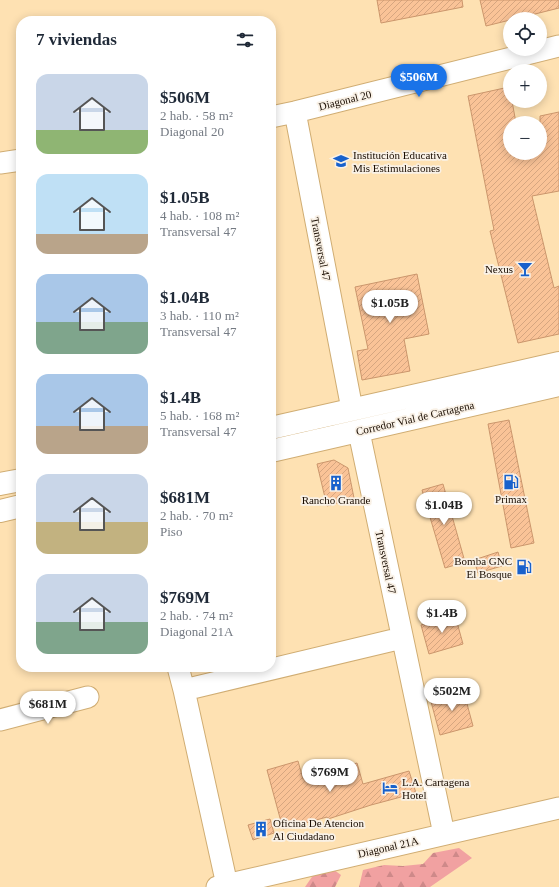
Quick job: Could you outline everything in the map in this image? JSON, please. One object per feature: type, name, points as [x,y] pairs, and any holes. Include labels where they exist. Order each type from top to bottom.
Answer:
[{"type":"main road","name":"Corredor Vial de Cartagena","points":[[276,427],[559,363]]},
{"type":"main road","name":"Corredor Vial de Cartagena","points":[[276,450],[559,385]]},
{"type":"main road","points":[[0,484],[16,481]]},
{"type":"main road","points":[[0,511],[16,507]]},
{"type":"street","name":"Diagonal 20","points":[[276,116],[559,46]]},
{"type":"street","name":"Transversal 47","points":[[295,112],[352,410]]},
{"type":"street","points":[[0,163],[16,161]]},
{"type":"street","name":"Transversal 47","points":[[359,432],[444,834]]},
{"type":"street","points":[[276,668],[402,638]]},
{"type":"street","points":[[179,672],[222,886]]},
{"type":"street","points":[[184,690],[259,672]]},
{"type":"street","points":[[0,720],[88,697]]},
{"type":"street","name":"Diagonal 21A","points":[[222,886],[444,834],[559,810]]},
{"type":"green space","points":[[459,848],[472,858],[430,887],[359,887],[363,870],[384,865],[403,866],[423,864],[433,853]]},
{"type":"green space","points":[[330,867],[341,875],[335,887],[305,887],[316,871]]},
{"type":"building","points":[[377,0],[462,0],[463,7],[381,23]]},
{"type":"building","points":[[480,0],[559,0],[559,8],[543,12],[503,12],[503,22],[486,26]]},
{"type":"building","points":[[503,88],[503,108],[513,108],[515,116],[503,116],[503,160],[547,160],[547,116],[540,116],[559,112],[559,191],[532,196],[554,288],[559,286],[559,334],[518,343],[490,231],[494,230],[468,96]]},
{"type":"building","points":[[417,274],[429,334],[404,339],[410,371],[362,380],[357,351],[368,349],[355,287]]},
{"type":"building","name":"Primax","points":[[509,420],[534,543],[511,548],[488,424]]},
{"type":"building","name":"Rancho Grande","points":[[334,460],[348,468],[354,498],[327,506],[317,464]]},
{"type":"building","points":[[443,484],[465,562],[445,568],[422,490]]},
{"type":"building","points":[[498,552],[502,566],[478,573],[474,560]]},
{"type":"building","points":[[455,615],[463,644],[429,654],[421,625]]},
{"type":"building","points":[[463,689],[473,726],[440,735],[430,698]]},
{"type":"building","points":[[298,761],[303,779],[357,763],[363,784],[409,771],[416,793],[371,805],[328,819],[327,817],[283,829],[267,770]]},
{"type":"building","name":"Oficina De Atencion Al Ciudadano","points":[[270,819],[274,833],[253,840],[248,825]]},
{"type":"place","name":"Institución Educativa Mis Estimulaciones","points":[[341,161]]},
{"type":"place","name":"Nexus","points":[[525,269]]},
{"type":"place","name":"Primax","points":[[511,482]]},
{"type":"place","name":"Rancho Grande","points":[[336,483]]},
{"type":"place","name":"Bomba GNC El Bosque","points":[[524,567]]},
{"type":"place","name":"L.A. Cartagena Hotel","points":[[390,788]]},
{"type":"place","name":"Oficina De Atencion Al Ciudadano","points":[[261,829]]}]
